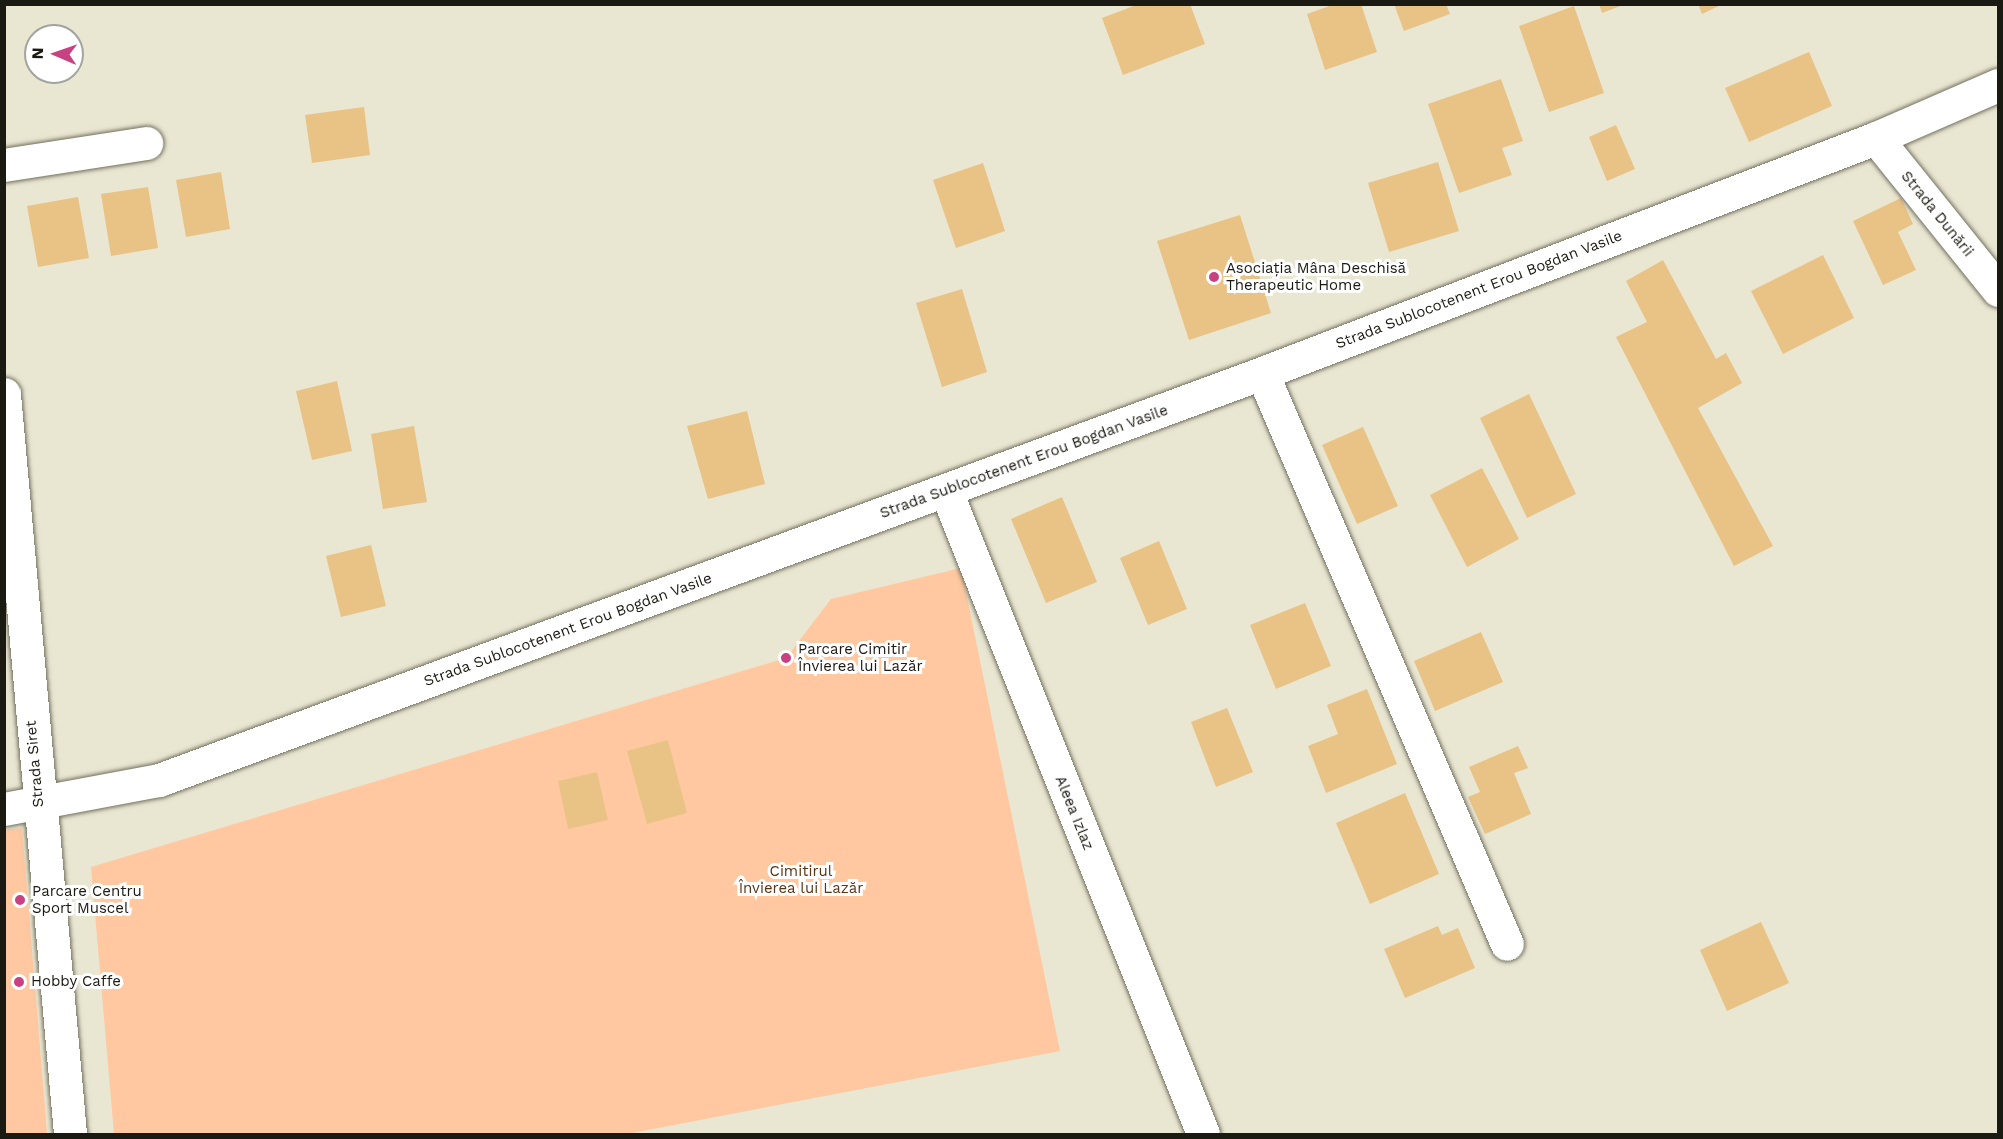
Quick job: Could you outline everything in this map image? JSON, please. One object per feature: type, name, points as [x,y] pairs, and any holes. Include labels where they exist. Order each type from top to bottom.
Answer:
[{"type":"street","name":"Strada Sublocotenent Erou Bogdan Vasile","points":[[4,809],[159,780],[1262,373],[1876,138],[1998,85]]},
{"type":"street","name":"Strada Dunării","points":[[1876,138],[1998,290]]},
{"type":"street","points":[[4,165],[146,143]]},
{"type":"street","points":[[1262,373],[1507,944]]},
{"type":"street","name":"Strada Siret","points":[[4,394],[38,804],[70,1134]]},
{"type":"street","name":"Aleea Izlaz","points":[[946,491],[1203,1134]]},
{"type":"green space","name":"Cimitirul Învierea lui Lazăr","points":[[961,568],[1060,1051],[627,1134],[114,1134],[91,867],[786,658],[831,599]]},
{"type":"green space","name":"Hobby Caffe","points":[[22,828],[47,1134],[5,1134],[5,830]]},
{"type":"building","points":[[1139,4],[1190,4],[1205,44],[1123,75],[1102,18]]},
{"type":"building","points":[[1335,4],[1361,4],[1377,52],[1325,70],[1307,14]]},
{"type":"building","points":[[1394,4],[1446,4],[1450,14],[1404,31]]},
{"type":"building","points":[[1599,4],[1623,4],[1623,5],[1602,13]]},
{"type":"building","points":[[1698,4],[1723,4],[1702,14]]},
{"type":"building","points":[[1574,6],[1604,93],[1549,112],[1519,26]]},
{"type":"building","points":[[1809,52],[1832,106],[1749,142],[1725,88]]},
{"type":"building","points":[[1501,79],[1523,141],[1502,148],[1512,175],[1459,193],[1428,104]]},
{"type":"building","points":[[364,107],[370,155],[312,163],[305,115]]},
{"type":"building","points":[[1616,125],[1635,169],[1607,181],[1589,137]]},
{"type":"building","points":[[1438,162],[1459,231],[1389,252],[1368,183]]},
{"type":"building","points":[[983,163],[1005,231],[956,248],[933,180]]},
{"type":"building","points":[[221,172],[230,229],[186,237],[176,180]]},
{"type":"building","points":[[148,187],[158,248],[111,256],[101,194]]},
{"type":"building","points":[[78,197],[89,258],[38,267],[27,206]]},
{"type":"building","points":[[1901,198],[1913,224],[1898,232],[1916,270],[1883,285],[1853,221]]},
{"type":"building","name":"Asociația Mâna Deschisă Therapeutic Home","points":[[1240,215],[1271,313],[1189,340],[1157,241]]},
{"type":"building","points":[[1823,255],[1854,318],[1783,354],[1751,291]]},
{"type":"building","points":[[1663,260],[1716,359],[1726,353],[1742,383],[1698,408],[1773,546],[1734,566],[1616,337],[1647,322],[1626,281]]},
{"type":"building","points":[[962,289],[987,372],[942,387],[916,303]]},
{"type":"building","points":[[337,381],[352,451],[312,460],[296,391]]},
{"type":"building","points":[[1529,394],[1576,494],[1527,518],[1480,418]]},
{"type":"building","points":[[747,411],[765,484],[708,499],[687,426]]},
{"type":"building","points":[[414,426],[427,502],[383,509],[371,434]]},
{"type":"building","points":[[1363,427],[1398,506],[1357,524],[1322,445]]},
{"type":"building","points":[[1482,468],[1519,539],[1467,567],[1430,495]]},
{"type":"building","points":[[1062,497],[1097,582],[1046,603],[1011,519]]},
{"type":"building","points":[[1159,541],[1187,609],[1148,625],[1120,558]]},
{"type":"building","points":[[371,545],[386,606],[341,617],[326,556]]},
{"type":"building","points":[[1305,603],[1331,666],[1276,689],[1250,625]]},
{"type":"building","points":[[1481,632],[1503,682],[1435,711],[1414,661]]},
{"type":"building","points":[[1367,689],[1397,764],[1326,793],[1308,746],[1338,734],[1327,705]]},
{"type":"building","points":[[1227,708],[1253,772],[1216,787],[1191,722]]},
{"type":"building","points":[[668,740],[687,813],[647,824],[627,751]]},
{"type":"building","points":[[1518,746],[1528,768],[1514,773],[1531,814],[1485,834],[1468,797],[1480,792],[1469,767]]},
{"type":"building","points":[[597,772],[608,820],[568,829],[558,781]]},
{"type":"building","points":[[1405,793],[1439,874],[1370,904],[1336,823]]},
{"type":"building","points":[[1761,922],[1789,983],[1727,1011],[1700,950]]},
{"type":"building","points":[[1438,926],[1442,935],[1458,928],[1475,968],[1405,998],[1384,949]]},
{"type":"place","name":"Asociația Mâna Deschisă Therapeutic Home","points":[[1214,277]]},
{"type":"place","name":"Parcare Cimitir Învierea lui Lazăr","points":[[786,658]]},
{"type":"place","name":"Parcare Centru Sport Muscel","points":[[20,900]]},
{"type":"place","name":"Hobby Caffe","points":[[19,982]]}]
